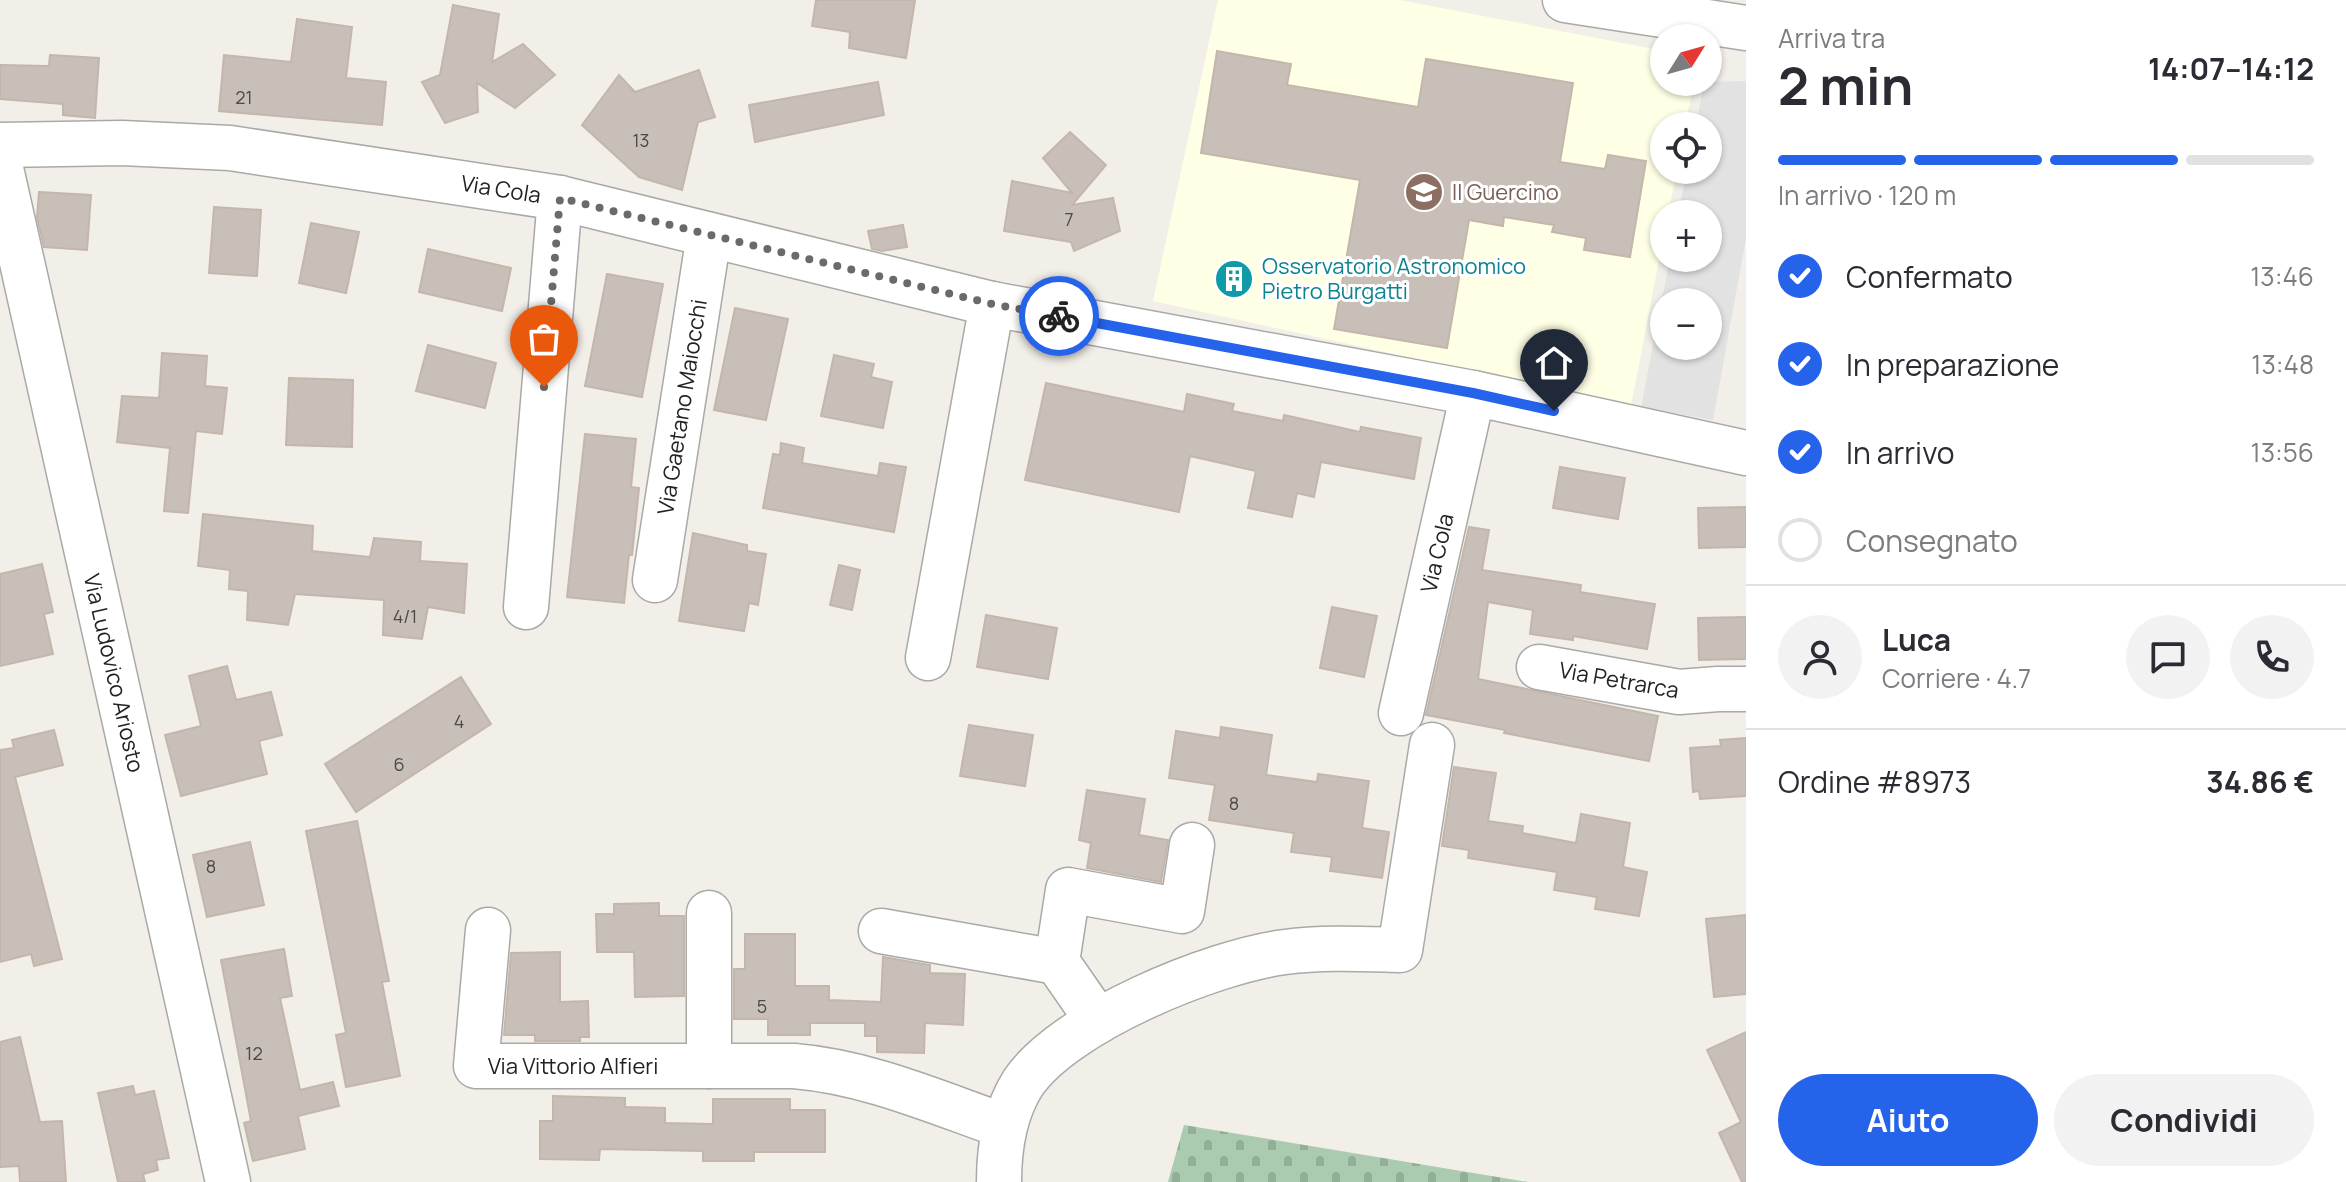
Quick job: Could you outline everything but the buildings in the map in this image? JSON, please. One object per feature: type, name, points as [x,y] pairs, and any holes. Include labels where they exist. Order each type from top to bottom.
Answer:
[{"type":"street","points":[[1565,0],[1746,28]]},
{"type":"street","name":"Via Cola","points":[[0,145],[122,143],[230,148],[560,198],[992,304],[1473,393],[1746,453]]},
{"type":"street","name":"Via Ludovico Ariosto","points":[[0,164],[228,1182]]},
{"type":"street","points":[[526,607],[560,198]]},
{"type":"street","name":"Via Gaetano Maiocchi","points":[[655,580],[709,235]]},
{"type":"street","points":[[928,658],[992,304]]},
{"type":"street","name":"Via Cola","points":[[1401,713],[1473,393]]},
{"type":"street","name":"Via Petrarca","points":[[1539,667],[1679,692],[1746,689]]},
{"type":"street","points":[[999,1182],[1004,1126],[1017,1094],[1031,1073],[1051,1054],[1098,1021],[1147,995],[1256,957],[1309,950],[1400,950],[1432,745]]},
{"type":"street","points":[[1098,1021],[1057,962],[1068,890],[1182,911],[1192,845]]},
{"type":"street","points":[[709,913],[709,1066]]},
{"type":"street","name":"Via Vittorio Alfieri","points":[[488,930],[476,1066],[794,1066],[848,1073],[1004,1126]]},
{"type":"street","points":[[881,931],[1057,962]]},
{"type":"shaded area","name":"Il Guercino","points":[[1218,0],[1400,0],[1650,48],[1650,96],[1691,96],[1688,112],[1650,112],[1650,184],[1674,184],[1671,200],[1650,200],[1650,272],[1657,272],[1654,288],[1650,288],[1650,307],[1631,406],[1153,301]]},
{"type":"shaded area","points":[[1746,81],[1746,238],[1713,420],[1641,407],[1650,360],[1722,360],[1722,288],[1664,288],[1667,272],[1722,272],[1722,200],[1681,200],[1684,184],[1722,184],[1722,112],[1699,112],[1701,96],[1722,96],[1722,82]]},
{"type":"green space","points":[[1184,1125],[1528,1182],[1168,1182]]},
{"type":"way so far","points":[[544,387],[560,198],[992,304],[1059,316]]},
{"type":"place","name":"Il Guercino","points":[[1424,192]]},
{"type":"place","name":"Osservatorio Astronomico Pietro Burgatti","points":[[1234,279]]},
{"type":"route","points":[[1059,316],[1473,393],[1554,411]]}]
